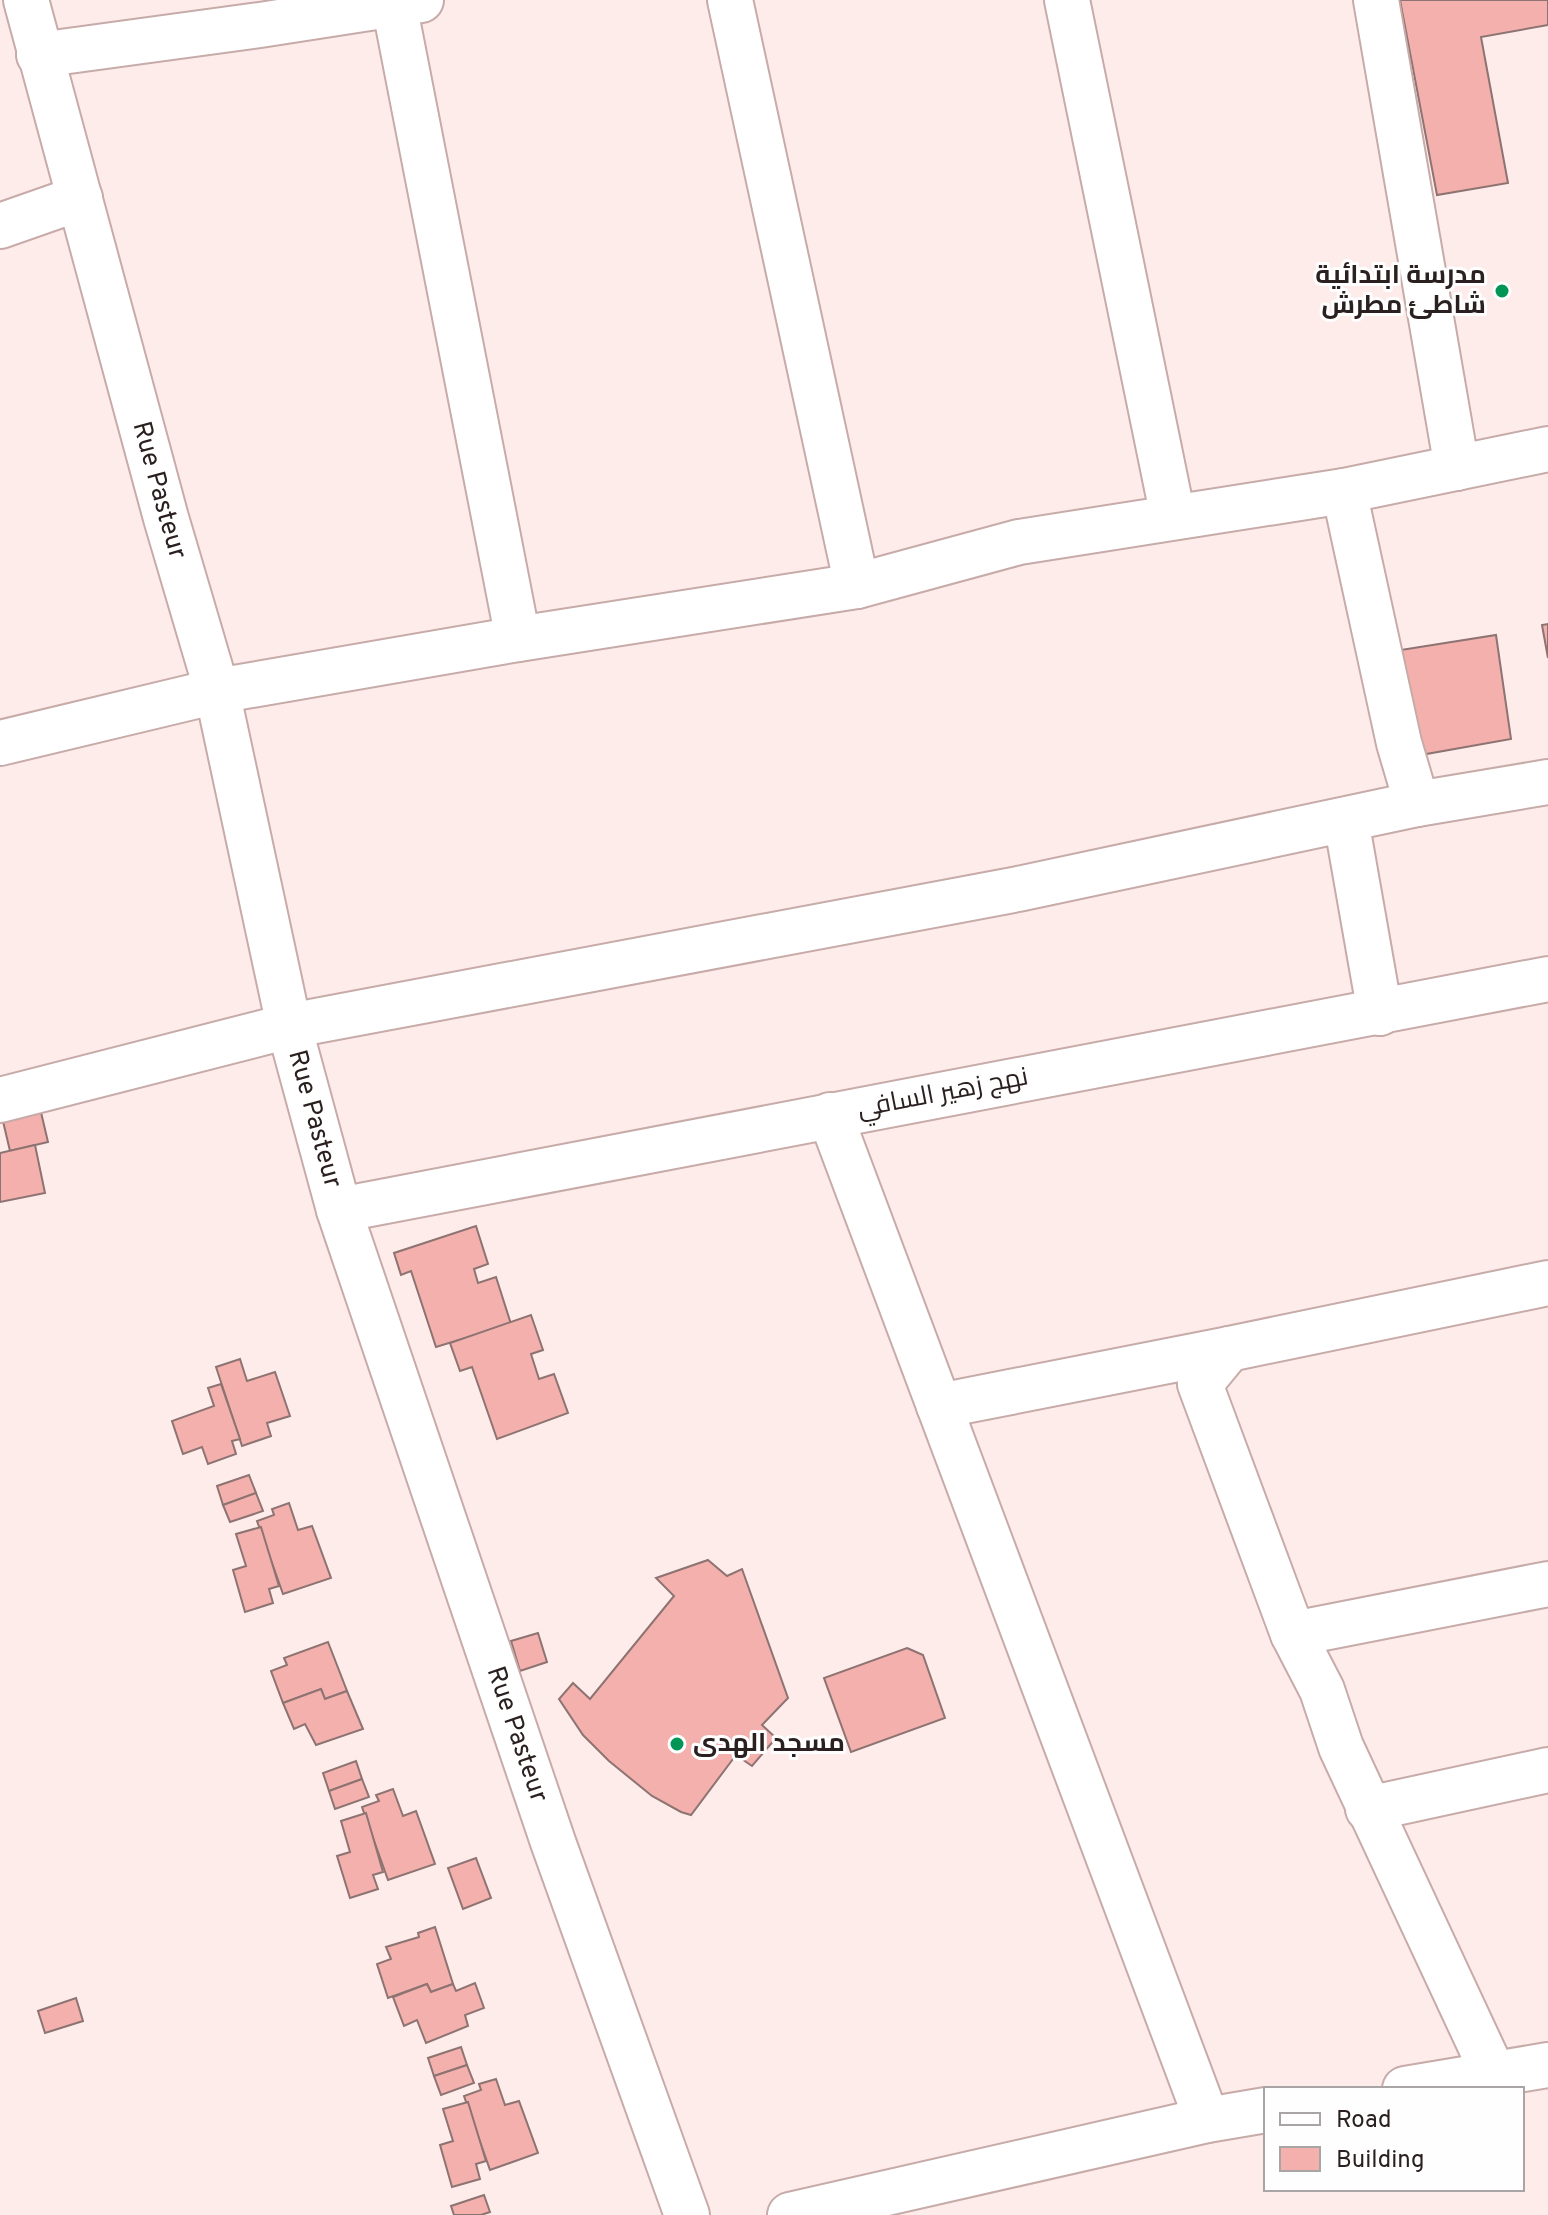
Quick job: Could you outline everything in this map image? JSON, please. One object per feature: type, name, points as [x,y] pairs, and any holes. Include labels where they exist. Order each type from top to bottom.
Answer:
[{"type":"street","name":"Rue Pasteur","points":[[26,0],[166,518],[217,691],[289,1026],[339,1210],[548,1827],[687,2215]]},
{"type":"street","points":[[730,0],[857,586]]},
{"type":"street","points":[[1067,0],[1173,517]]},
{"type":"street","points":[[1376,0],[1457,468]]},
{"type":"street","points":[[39,55],[408,2],[518,639]]},
{"type":"street","points":[[0,226],[80,198]]},
{"type":"street","points":[[0,743],[217,691],[518,639],[857,586],[1019,542],[1344,491],[1548,449]]},
{"type":"street","points":[[1344,491],[1399,743],[1417,804]]},
{"type":"street","points":[[0,1100],[289,1026],[1018,889],[1417,804],[1548,782]]},
{"type":"street","points":[[1346,820],[1380,1013]]},
{"type":"street","name":"نهج زهير السافي","points":[[339,1210],[1548,979]]},
{"type":"street","points":[[830,1115],[1207,2120]]},
{"type":"street","points":[[939,1406],[1548,1283]]},
{"type":"street","points":[[1229,1349],[1200,1384],[1293,1634],[1322,1690],[1341,1747],[1494,2075]]},
{"type":"street","points":[[1293,1634],[1548,1584]]},
{"type":"street","points":[[1368,1809],[1548,1770]]},
{"type":"street","points":[[1418,2087],[1548,2065]]},
{"type":"street","points":[[790,2215],[1207,2120],[1264,2110]]},
{"type":"building","points":[[1400,0],[1548,0],[1548,25],[1481,37],[1508,183],[1437,195]]},
{"type":"building","points":[[1548,624],[1548,658],[1542,625]]},
{"type":"building","points":[[1496,635],[1511,739],[1415,756],[1388,652]]},
{"type":"building","points":[[40,1108],[48,1142],[10,1151],[2,1117]]},
{"type":"building","points":[[35,1145],[45,1193],[0,1202],[0,1153]]},
{"type":"building","points":[[476,1226],[488,1264],[474,1269],[478,1283],[496,1277],[511,1324],[436,1347],[411,1271],[401,1275],[394,1253]]},
{"type":"building","points":[[531,1315],[543,1350],[531,1354],[539,1379],[554,1374],[568,1413],[497,1439],[472,1367],[460,1371],[450,1343]]},
{"type":"building","points":[[240,1359],[247,1381],[275,1372],[290,1416],[267,1423],[271,1436],[242,1446],[216,1367]]},
{"type":"building","points":[[221,1384],[240,1439],[232,1441],[236,1454],[208,1464],[202,1447],[183,1454],[172,1421],[214,1406],[208,1388]]},
{"type":"building","points":[[249,1475],[256,1493],[223,1505],[217,1486]]},
{"type":"building","points":[[256,1493],[263,1511],[230,1522],[223,1505]]},
{"type":"building","points":[[289,1503],[298,1530],[312,1526],[331,1578],[283,1594],[257,1521],[274,1515],[272,1509]]},
{"type":"building","points":[[261,1527],[279,1586],[269,1589],[273,1603],[245,1612],[233,1570],[246,1566],[236,1534]]},
{"type":"building","points":[[708,1560],[727,1576],[742,1569],[788,1698],[762,1725],[776,1738],[752,1766],[736,1755],[691,1815],[652,1796],[609,1761],[583,1735],[559,1699],[573,1683],[590,1699],[674,1596],[656,1578]]},
{"type":"building","points":[[538,1633],[547,1662],[520,1671],[511,1641]]},
{"type":"building","points":[[328,1642],[347,1691],[325,1699],[321,1689],[283,1703],[271,1671],[287,1665],[284,1658]]},
{"type":"building","points":[[907,1648],[923,1655],[945,1718],[851,1752],[824,1678]]},
{"type":"building","points":[[321,1689],[325,1699],[347,1691],[363,1729],[316,1745],[305,1724],[294,1729],[283,1703]]},
{"type":"building","points":[[356,1761],[362,1779],[329,1791],[323,1773]]},
{"type":"building","points":[[362,1779],[369,1797],[335,1809],[329,1791]]},
{"type":"building","points":[[393,1789],[403,1816],[416,1811],[435,1864],[388,1880],[362,1807],[379,1801],[376,1795]]},
{"type":"building","points":[[366,1813],[383,1872],[373,1875],[378,1889],[350,1898],[337,1856],[350,1852],[341,1821]]},
{"type":"building","points":[[476,1858],[491,1898],[463,1909],[448,1868]]},
{"type":"building","points":[[435,1927],[453,1984],[431,1992],[427,1984],[388,1998],[377,1964],[391,1959],[386,1947],[419,1937],[418,1933]]},
{"type":"building","points":[[475,1983],[484,2008],[465,2015],[468,2026],[426,2043],[417,2020],[404,2026],[393,1997],[427,1984],[431,1992],[453,1984],[456,1991]]},
{"type":"building","points":[[76,1998],[83,2021],[45,2033],[38,2011]]},
{"type":"building","points":[[461,2047],[467,2065],[434,2076],[428,2058]]},
{"type":"building","points":[[467,2065],[474,2083],[441,2095],[434,2076]]},
{"type":"building","points":[[496,2079],[505,2105],[519,2101],[538,2153],[490,2170],[464,2096],[481,2090],[479,2084]]},
{"type":"building","points":[[468,2102],[486,2161],[476,2164],[480,2179],[452,2187],[440,2145],[453,2141],[443,2109]]},
{"type":"building","points":[[484,2195],[490,2212],[454,2215],[451,2206]]},
{"type":"place","name":"مدرسة ابتدائية شاطئ مطرش","points":[[1502,291]]},
{"type":"place","name":"مسجد الهدى","points":[[677,1744]]}]
